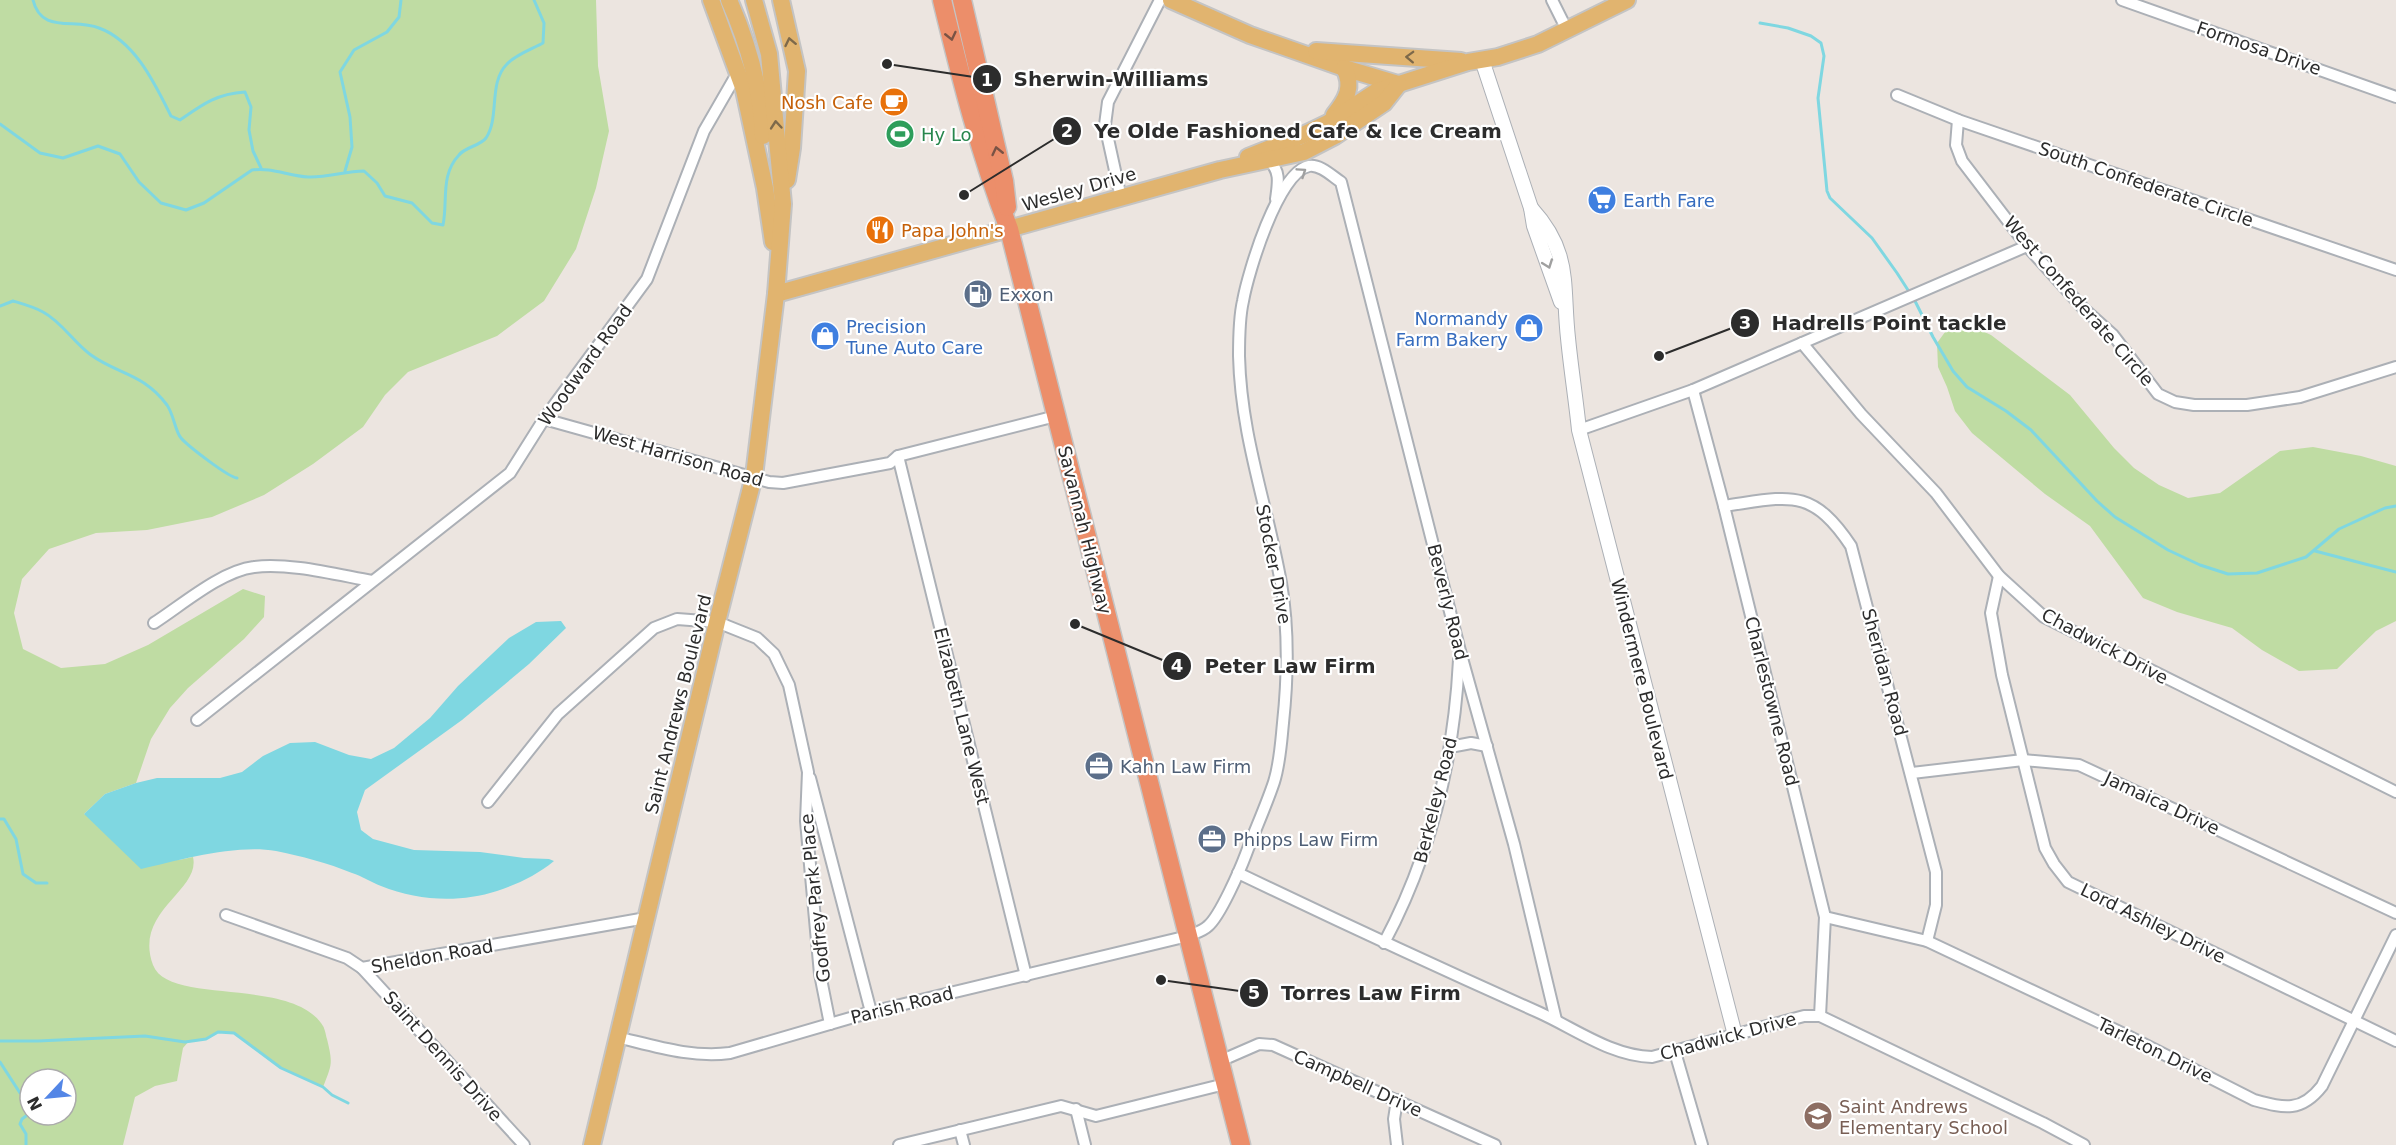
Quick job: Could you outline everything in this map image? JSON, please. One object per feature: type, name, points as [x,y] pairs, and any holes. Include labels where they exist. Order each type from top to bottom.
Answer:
[{"type":"highway","name":"Savannah Highway","points":[[942,0],[959,72],[990,180],[1009,229],[1241,1145]]},
{"type":"highway","name":"Savannah Highway","points":[[962,0],[1004,181],[1009,229]]},
{"type":"main road","name":"Saint Andrews Boulevard","points":[[711,0],[744,90],[765,188],[777,268]]},
{"type":"main road","points":[[729,0],[747,47],[759,91],[765,188]]},
{"type":"main road","name":"Saint Andrews Boulevard","points":[[592,1145],[754,476],[776,294],[783,204],[769,54],[754,0]]},
{"type":"main road","points":[[781,0],[797,71],[792,148],[783,204]]},
{"type":"main road","points":[[1171,0],[1250,35],[1344,68],[1399,84],[1475,61],[1518,51],[1627,0]]},
{"type":"main road","points":[[1292,49],[1340,54],[1475,61]]},
{"type":"main road","points":[[1328,123],[1341,106],[1350,86],[1344,68]]},
{"type":"main road","name":"Wesley Drive","points":[[776,294],[1220,170],[1304,152],[1335,136],[1384,103],[1399,84]]},
{"type":"main road","name":"Wesley Drive","points":[[1220,170],[1328,123],[1377,91],[1399,84]]},
{"type":"street","points":[[1121,198],[1105,125],[1108,102],[1160,0]]},
{"type":"street","points":[[1552,0],[1567,30]]},
{"type":"street","name":"Formosa Drive","points":[[2127,1],[2396,97]]},
{"type":"street","name":"Windermere Boulevard","points":[[1475,61],[1531,208],[1534,226],[1567,321]]},
{"type":"street","name":"Woodward Road","points":[[197,720],[510,473],[544,419],[647,279],[704,131],[738,72]]},
{"type":"street","points":[[724,94],[744,90]]},
{"type":"street","name":"South Confederate Circle","points":[[1897,95],[1958,120],[2396,270]]},
{"type":"street","name":"West Confederate Circle","points":[[1958,120],[1956,145],[1962,161],[2027,246],[2084,309],[2113,335],[2158,394],[2175,402],[2193,405],[2247,405],[2300,397],[2396,367]]},
{"type":"street","name":"Stocker Drive","points":[[1269,160],[1275,165],[1279,180],[1275,208]]},
{"type":"street","name":"Stocker Drive","points":[[1188,936],[1210,925],[1238,873],[1274,781],[1281,748],[1286,690],[1287,631],[1281,582],[1247,438],[1240,394],[1239,352],[1242,304],[1251,269],[1287,184],[1299,171],[1308,166],[1316,166],[1341,182]]},
{"type":"street","name":"Beverly Road","points":[[1341,182],[1460,651],[1514,843],[1556,1020]]},
{"type":"street","name":"Windermere Boulevard","points":[[1531,208],[1543,221],[1564,266],[1567,321],[1579,430],[1735,1035]]},
{"type":"street","points":[[1579,430],[1692,390],[2027,246]]},
{"type":"street","name":"Chadwick Drive","points":[[1803,343],[1861,414],[1936,493],[1999,576],[2044,616],[2396,792]]},
{"type":"street","name":"Charlestowne Road","points":[[1692,390],[1724,506],[1826,917],[1820,1016]]},
{"type":"street","name":"West Harrison Road","points":[[544,419],[769,482],[783,483],[890,463],[898,456],[1056,416]]},
{"type":"street","name":"Elizabeth Lane West","points":[[898,456],[1026,976]]},
{"type":"street","name":"Sheridan Road","points":[[1724,506],[1794,498],[1815,507],[1840,529],[1851,546],[1936,872],[1936,905],[1927,941]]},
{"type":"street","points":[[154,623],[222,578],[254,567],[292,568],[372,580]]},
{"type":"street","name":"Lord Ashley Drive","points":[[1999,576],[1991,613],[2002,675],[2045,848],[2068,882],[2396,1041]]},
{"type":"street","name":"Godfrey Park Place","points":[[488,802],[558,714],[654,628],[677,619],[717,622],[757,638],[774,654],[789,685],[808,772],[871,1012]]},
{"type":"street","name":"Berkeley Road","points":[[1384,943],[1401,911],[1431,830],[1457,706],[1460,651]]},
{"type":"street","points":[[1450,747],[1472,743],[1487,746]]},
{"type":"street","name":"Jamaica Drive","points":[[1912,773],[2023,760],[2079,765],[2396,914]]},
{"type":"street","name":"Godfrey Park Place","points":[[808,772],[806,821],[820,974],[830,1024]]},
{"type":"street","name":"Chadwick Drive","points":[[1238,873],[1616,1050],[1635,1056],[1652,1057],[1804,1016],[1820,1016],[2084,1145]]},
{"type":"street","name":"Sheldon Road","points":[[226,915],[347,958],[362,968],[646,918]]},
{"type":"street","name":"Tarleton Drive","points":[[1826,917],[1927,941],[2121,1033],[2254,1100],[2278,1106],[2296,1107],[2312,1099],[2322,1086],[2396,934]]},
{"type":"street","name":"Parish Road","points":[[617,1037],[692,1054],[730,1053],[871,1012],[1188,936]]},
{"type":"street","name":"Saint Dennis Drive","points":[[362,968],[524,1145]]},
{"type":"street","name":"Campbell Drive","points":[[1220,1061],[1259,1044],[1273,1045],[1495,1145]]},
{"type":"street","points":[[1675,1052],[1702,1145]]},
{"type":"street","points":[[899,1145],[1061,1106],[1096,1116],[1226,1084]]},
{"type":"street","points":[[1397,1100],[1394,1119],[1398,1145]]},
{"type":"street","points":[[1076,1109],[1085,1145]]},
{"type":"street","points":[[960,1130],[964,1145]]},
{"type":"green space","points":[[0,0],[596,0],[598,66],[609,131],[596,188],[576,249],[544,301],[497,336],[408,372],[385,395],[363,427],[313,464],[264,495],[212,517],[147,530],[96,533],[49,549],[22,579],[14,613],[23,649],[61,668],[105,664],[148,645],[243,589],[265,596],[264,617],[244,639],[188,688],[170,708],[151,739],[136,783],[105,794],[84,814],[179,860],[193,857],[193,869],[187,881],[159,916],[152,930],[149,946],[153,965],[163,977],[182,985],[286,1001],[308,1011],[323,1026],[331,1064],[323,1087],[281,1068],[234,1033],[218,1032],[205,1039],[189,1041],[183,1048],[177,1081],[155,1086],[135,1097],[123,1145],[0,1145]]},
{"type":"green space","points":[[1963,322],[1991,335],[2070,395],[2114,448],[2134,468],[2159,485],[2188,498],[2220,493],[2280,451],[2313,447],[2361,456],[2396,466],[2396,621],[2376,631],[2337,669],[2299,671],[2262,650],[2232,628],[2177,612],[2143,598],[2090,526],[2045,494],[1972,433],[1955,411],[1938,367],[1937,343],[1948,328]]},
{"type":"water","points":[[561,621],[566,628],[529,664],[462,720],[365,790],[357,812],[361,830],[373,839],[414,850],[480,852],[554,861],[534,875],[512,885],[483,895],[454,899],[410,895],[381,886],[334,866],[260,849],[208,854],[141,869],[84,814],[105,794],[136,783],[157,778],[220,778],[242,772],[263,756],[290,743],[315,742],[349,755],[371,759],[394,748],[430,718],[458,686],[509,638],[536,622]]},
{"type":"waterway","points":[[33,0],[37,11],[51,21],[89,25],[112,34],[133,53],[171,116],[180,120],[210,101],[226,95],[245,92],[251,107],[249,130],[253,151],[261,168]]},
{"type":"waterway","points":[[345,171],[352,147],[350,117],[340,72],[354,50],[387,32],[399,17],[401,0]]},
{"type":"waterway","points":[[0,124],[40,153],[63,158],[98,146],[120,154],[139,182],[161,203],[186,210],[204,203],[252,170],[308,177],[364,171],[377,183],[385,196],[412,203],[432,223],[443,225],[449,171],[462,152],[486,138],[493,120],[496,90],[501,72],[514,58],[543,43],[544,23],[534,0]]},
{"type":"waterway","points":[[1760,23],[1788,28],[1811,36],[1821,43],[1824,56],[1818,98],[1827,191],[1830,198],[1872,238],[1897,273],[1953,371],[1967,387],[2006,411],[2031,430],[2097,501],[2115,517],[2168,550],[2200,565],[2228,574],[2257,573],[2306,557],[2339,529],[2385,508],[2396,506]]},
{"type":"waterway","points":[[0,306],[13,301],[43,312],[101,362],[149,386],[167,405],[181,438],[217,467],[237,478]]},
{"type":"waterway","points":[[2315,551],[2396,572]]},
{"type":"waterway","points":[[0,819],[4,819],[16,839],[23,874],[36,883],[47,883]]},
{"type":"waterway","points":[[0,1041],[145,1036],[185,1042],[206,1039],[218,1032],[234,1033],[281,1068],[323,1087],[332,1095],[348,1103]]},
{"type":"waterway","points":[[0,1062],[18,1090]]},
{"type":"waterway","points":[[22,1127],[26,1134],[26,1145]]},
{"type":"place","name":"Sherwin-Williams","points":[[887,64]]},
{"type":"place","name":"Nosh Cafe","points":[[894,102]]},
{"type":"place","name":"Hy Lo","points":[[900,134]]},
{"type":"place","name":"Ye Olde Fashioned Cafe & Ice Cream","points":[[964,195]]},
{"type":"place","name":"Earth Fare","points":[[1602,200]]},
{"type":"place","name":"Papa John's","points":[[880,230]]},
{"type":"place","name":"Exxon","points":[[978,294]]},
{"type":"place","name":"Normandy Farm Bakery","points":[[1529,328]]},
{"type":"place","name":"Precision Tune Auto Care","points":[[825,336]]},
{"type":"place","name":"Hadrells Point tackle","points":[[1659,356]]},
{"type":"place","name":"Peter Law Firm","points":[[1075,624]]},
{"type":"place","name":"Kahn Law Firm","points":[[1099,766]]},
{"type":"place","name":"Phipps Law Firm","points":[[1212,839]]},
{"type":"place","name":"Torres Law Firm","points":[[1161,980]]},
{"type":"place","name":"Saint Andrews Elementary School","points":[[1818,1116]]}]
